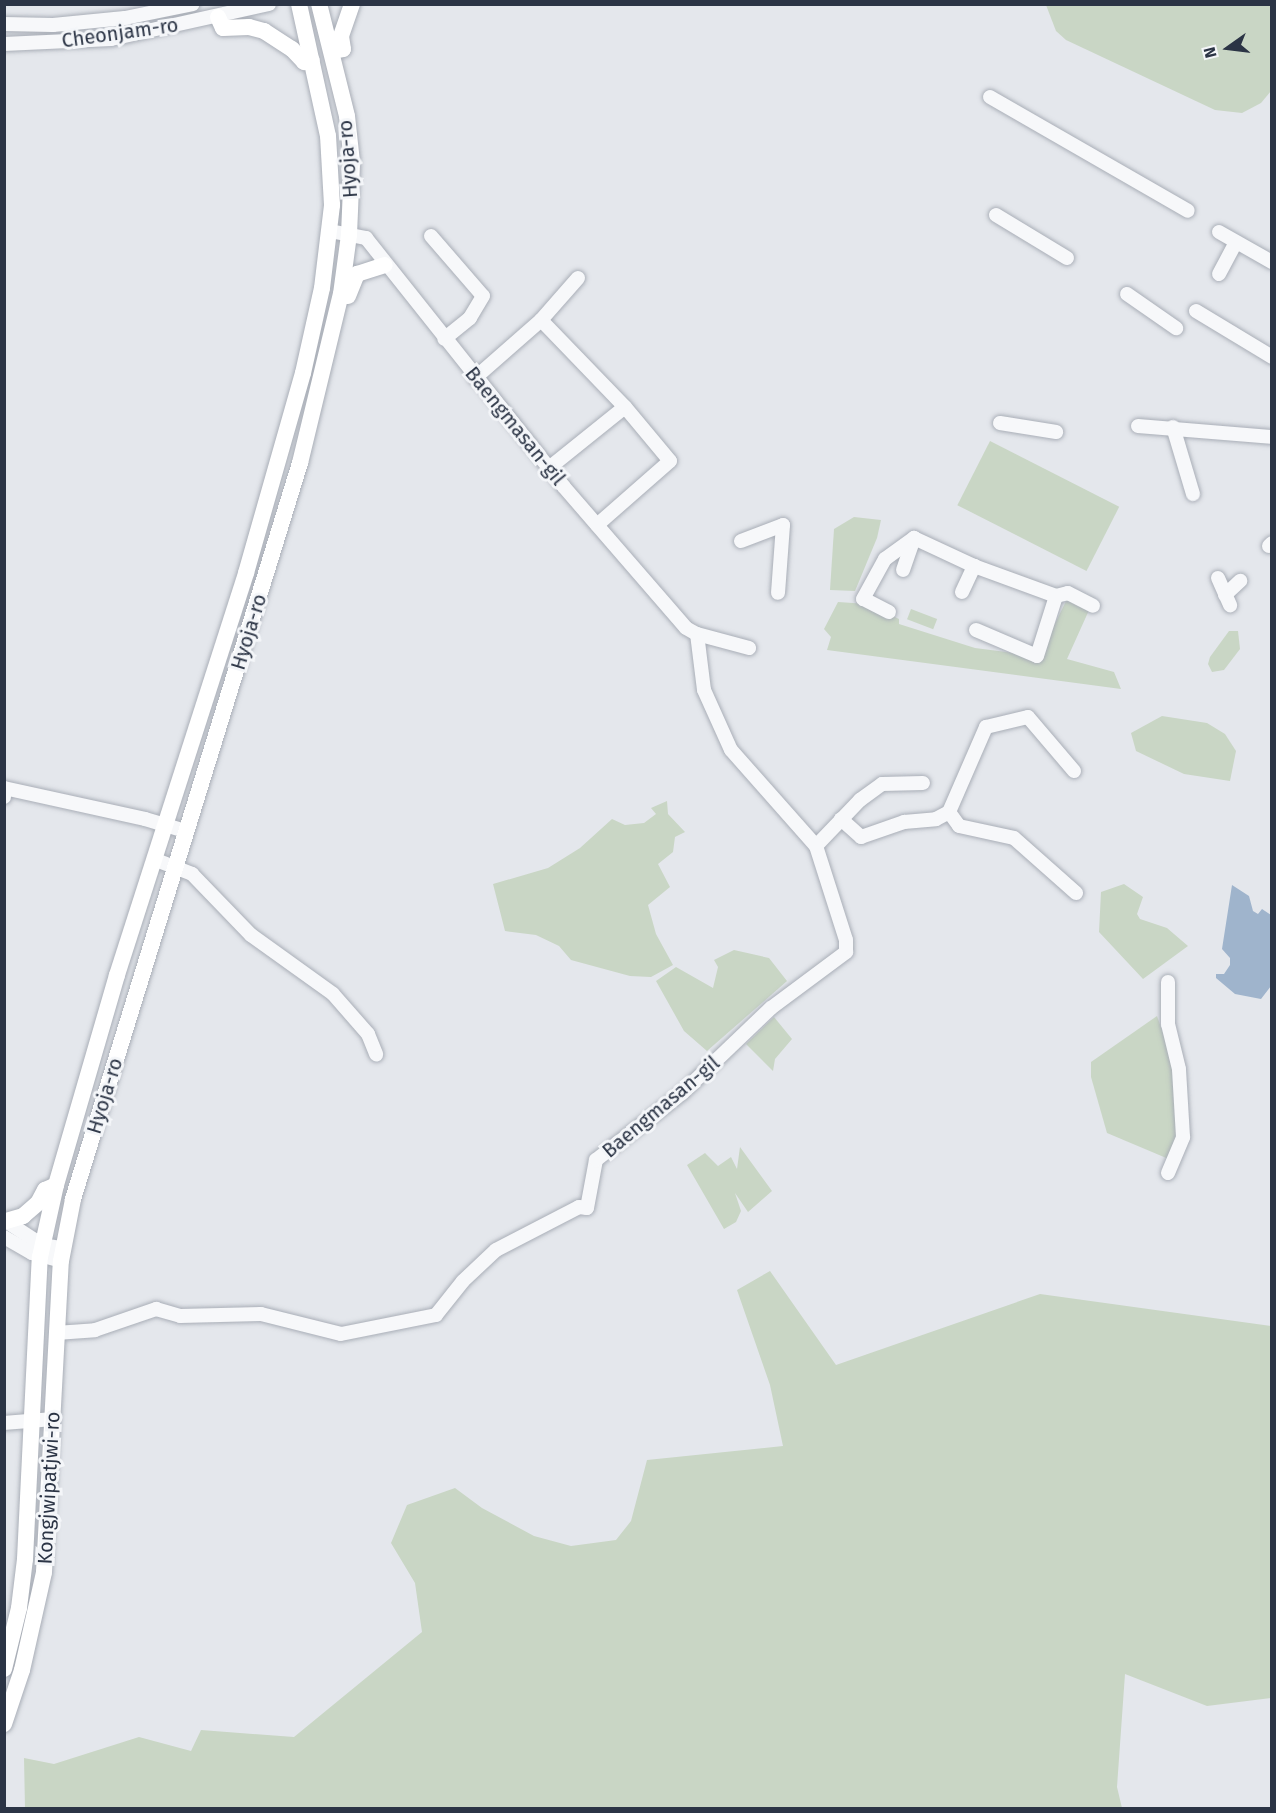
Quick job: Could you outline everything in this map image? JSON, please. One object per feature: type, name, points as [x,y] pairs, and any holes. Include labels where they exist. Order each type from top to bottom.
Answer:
[{"type":"main road","name":"Hyoja-ro","points":[[51,1254],[56,1185],[117,975],[156,860],[246,573],[303,373],[330,231],[328,136],[299,4]]},
{"type":"main road","name":"Hyoja-ro","points":[[51,1254],[79,1180],[300,464],[341,294],[350,235],[352,162],[332,51],[319,4]]},
{"type":"main road","points":[[332,51],[342,49],[341,36],[352,4]]},
{"type":"main road","points":[[218,17],[223,28],[249,27],[264,31],[292,49],[304,62],[312,60]]},
{"type":"main road","points":[[341,294],[350,296],[355,278],[363,270],[385,265]]},
{"type":"main road","points":[[5,1226],[38,1203],[45,1190],[56,1185]]},
{"type":"main road","points":[[51,1254],[47,1340],[56,1354]]},
{"type":"main road","name":"Kongjwipatjwi-ro","points":[[4,1724],[22,1670],[44,1572],[56,1354],[51,1254]]},
{"type":"main road","name":"Kongjwipatjwi-ro","points":[[4,1669],[19,1608],[25,1559],[33,1418],[51,1254]]},
{"type":"street","name":"Cheonjam-ro","points":[[4,44],[111,39],[269,4]]},
{"type":"street","name":"Cheonjam-ro","points":[[4,24],[53,25],[126,18],[192,5]]},
{"type":"street","points":[[990,97],[1188,212]]},
{"type":"street","points":[[996,215],[1067,258]]},
{"type":"street","name":"Baengmasan-gil","points":[[330,231],[366,238],[475,378],[686,628],[697,634],[749,648]]},
{"type":"street","points":[[1219,232],[1272,262]]},
{"type":"street","points":[[431,236],[483,296],[470,318],[444,339]]},
{"type":"street","points":[[1219,274],[1236,242]]},
{"type":"street","points":[[475,378],[541,320],[578,278]]},
{"type":"street","points":[[1127,294],[1176,328]]},
{"type":"street","points":[[1196,311],[1272,357]]},
{"type":"street","points":[[541,320],[625,406],[670,461],[597,525]]},
{"type":"street","points":[[549,468],[625,406]]},
{"type":"street","points":[[1000,423],[1056,432]]},
{"type":"street","points":[[1138,426],[1173,427],[1271,438]]},
{"type":"street","points":[[1173,427],[1193,494]]},
{"type":"street","points":[[741,541],[783,525],[778,593]]},
{"type":"street","points":[[914,538],[974,566],[1056,596],[1068,593],[1093,606]]},
{"type":"street","points":[[903,570],[914,538]]},
{"type":"street","points":[[889,612],[863,599],[885,559],[914,538]]},
{"type":"street","points":[[962,592],[974,566]]},
{"type":"street","points":[[1218,578],[1227,600],[1240,581]]},
{"type":"street","points":[[976,630],[1037,656],[1056,596]]},
{"type":"street","name":"Baengmasan-gil","points":[[56,1333],[95,1330],[156,1309],[180,1316],[261,1314],[341,1334],[436,1315],[463,1281],[496,1250],[579,1207],[587,1208],[596,1160],[682,1093],[771,1008],[846,952],[846,940],[816,846],[731,750],[704,690],[697,634]]},
{"type":"street","points":[[841,819],[861,837],[904,822],[936,819],[950,812],[986,727],[1028,717],[1074,771]]},
{"type":"street","points":[[816,846],[841,819],[882,784],[923,783]]},
{"type":"street","points":[[4,797],[4,788],[185,831]]},
{"type":"street","points":[[950,812],[959,826],[1014,838],[1076,893]]},
{"type":"street","points":[[156,860],[192,874],[251,935],[333,994],[368,1034],[376,1054]]},
{"type":"street","points":[[1168,982],[1168,1024],[1179,1069],[1183,1137],[1168,1173]]},
{"type":"street","points":[[5,1226],[51,1254]]},
{"type":"street","points":[[4,1423],[33,1418],[53,1419]]},
{"type":"green space","points":[[1046,5],[1271,5],[1271,91],[1261,103],[1242,113],[1215,110],[1066,40],[1056,31]]},
{"type":"green space","points":[[990,441],[1119,507],[1087,571],[957,505]]},
{"type":"green space","points":[[854,517],[881,520],[877,538],[855,591],[830,590],[834,529]]},
{"type":"green space","points":[[1069,595],[1090,608],[1067,659],[1114,672],[1121,689],[827,650],[831,637],[824,629],[838,602],[868,604],[899,619],[899,624],[975,648],[1039,656]]},
{"type":"green space","points":[[911,609],[937,619],[933,629],[907,619]]},
{"type":"green space","points":[[1229,631],[1238,631],[1240,649],[1224,670],[1212,672],[1208,664],[1210,657]]},
{"type":"green space","points":[[1162,716],[1207,723],[1225,734],[1236,751],[1230,781],[1184,774],[1136,751],[1131,733]]},
{"type":"green space","points":[[667,801],[668,814],[685,832],[675,837],[673,852],[658,864],[670,887],[648,905],[656,934],[673,965],[651,977],[630,976],[571,960],[559,946],[536,935],[505,931],[493,884],[548,868],[580,848],[612,819],[625,825],[644,823],[656,814],[651,808]]},
{"type":"green space","points":[[1124,884],[1143,897],[1137,914],[1140,919],[1167,928],[1188,946],[1143,979],[1099,932],[1101,892]]},
{"type":"green space","points":[[734,950],[769,958],[787,981],[707,1051],[684,1031],[656,981],[676,967],[713,988],[718,967],[714,960]]},
{"type":"green space","points":[[1157,1016],[1174,1064],[1179,1138],[1171,1160],[1107,1133],[1091,1077],[1091,1062]]},
{"type":"green space","points":[[774,1017],[792,1039],[775,1059],[773,1071],[746,1044]]},
{"type":"green space","points":[[740,1147],[772,1191],[748,1212],[735,1193],[741,1211],[736,1222],[724,1229],[687,1165],[705,1153],[718,1166],[731,1157],[737,1169]]},
{"type":"green space","points":[[770,1271],[836,1365],[1040,1294],[1271,1326],[1271,1698],[1207,1706],[1125,1674],[1117,1787],[1122,1808],[25,1808],[24,1758],[54,1764],[139,1737],[191,1751],[201,1730],[294,1737],[422,1632],[415,1583],[391,1543],[407,1505],[455,1488],[482,1508],[534,1536],[571,1546],[616,1540],[631,1521],[647,1460],[783,1446],[770,1385],[737,1290]]},
{"type":"water","points":[[1232,885],[1249,896],[1253,911],[1258,914],[1262,909],[1271,915],[1271,986],[1261,999],[1235,994],[1216,978],[1216,974],[1224,974],[1230,965],[1230,958],[1222,949]]}]
